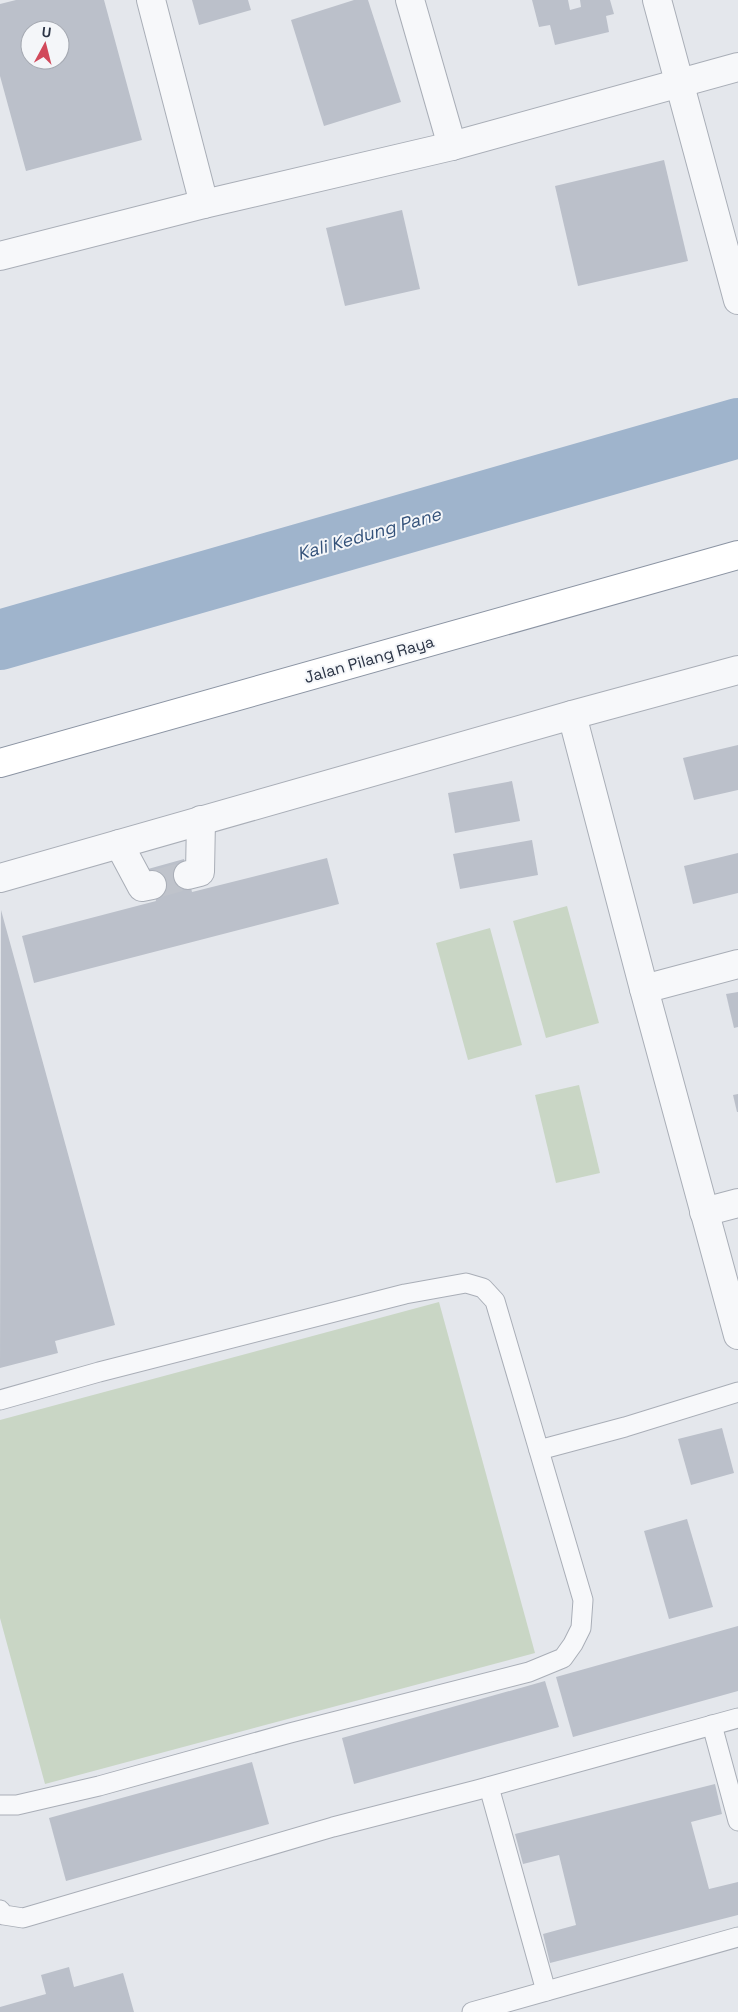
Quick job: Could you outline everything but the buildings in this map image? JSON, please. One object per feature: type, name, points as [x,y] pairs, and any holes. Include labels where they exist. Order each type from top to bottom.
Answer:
[{"type":"highway","name":"Jalan Pilang Raya","points":[[0,763],[738,555]]},
{"type":"street","points":[[151,0],[204,204]]},
{"type":"street","points":[[410,0],[452,146]]},
{"type":"street","points":[[658,0],[738,300]]},
{"type":"street","points":[[0,256],[204,204],[452,146],[738,67]]},
{"type":"street","points":[[0,878],[572,715],[738,670]]},
{"type":"street","points":[[572,715],[738,1335]]},
{"type":"street","points":[[188,875],[200,872],[201,820]]},
{"type":"street","points":[[119,844],[142,888],[152,885]]},
{"type":"street","points":[[644,989],[738,964]]},
{"type":"street","points":[[704,1212],[738,1203]]},
{"type":"lane","points":[[0,1400],[99,1372],[405,1294],[466,1283],[483,1288],[495,1301],[583,1600],[581,1628],[573,1644],[562,1658],[529,1672],[290,1733],[99,1786],[17,1805],[0,1805]]},
{"type":"lane","points":[[540,1450],[624,1427],[738,1392]]},
{"type":"lane","points":[[0,1910],[4,1915],[23,1918],[333,1827],[489,1787],[738,1718]]},
{"type":"lane","points":[[712,1725],[738,1821]]},
{"type":"lane","points":[[489,1787],[546,1991]]},
{"type":"lane","points":[[472,2012],[738,1936]]},
{"type":"green space","points":[[567,906],[599,1023],[546,1038],[513,921]]},
{"type":"green space","points":[[490,928],[522,1045],[468,1060],[436,943]]},
{"type":"green space","points":[[579,1085],[600,1173],[556,1183],[535,1095]]},
{"type":"green space","points":[[439,1302],[535,1653],[45,1784],[0,1618],[0,1420]]},
{"type":"waterway","name":"Kali Kedung Pane","points":[[0,640],[738,428]]},
{"type":"tunnel","points":[[152,885],[188,875]]}]
